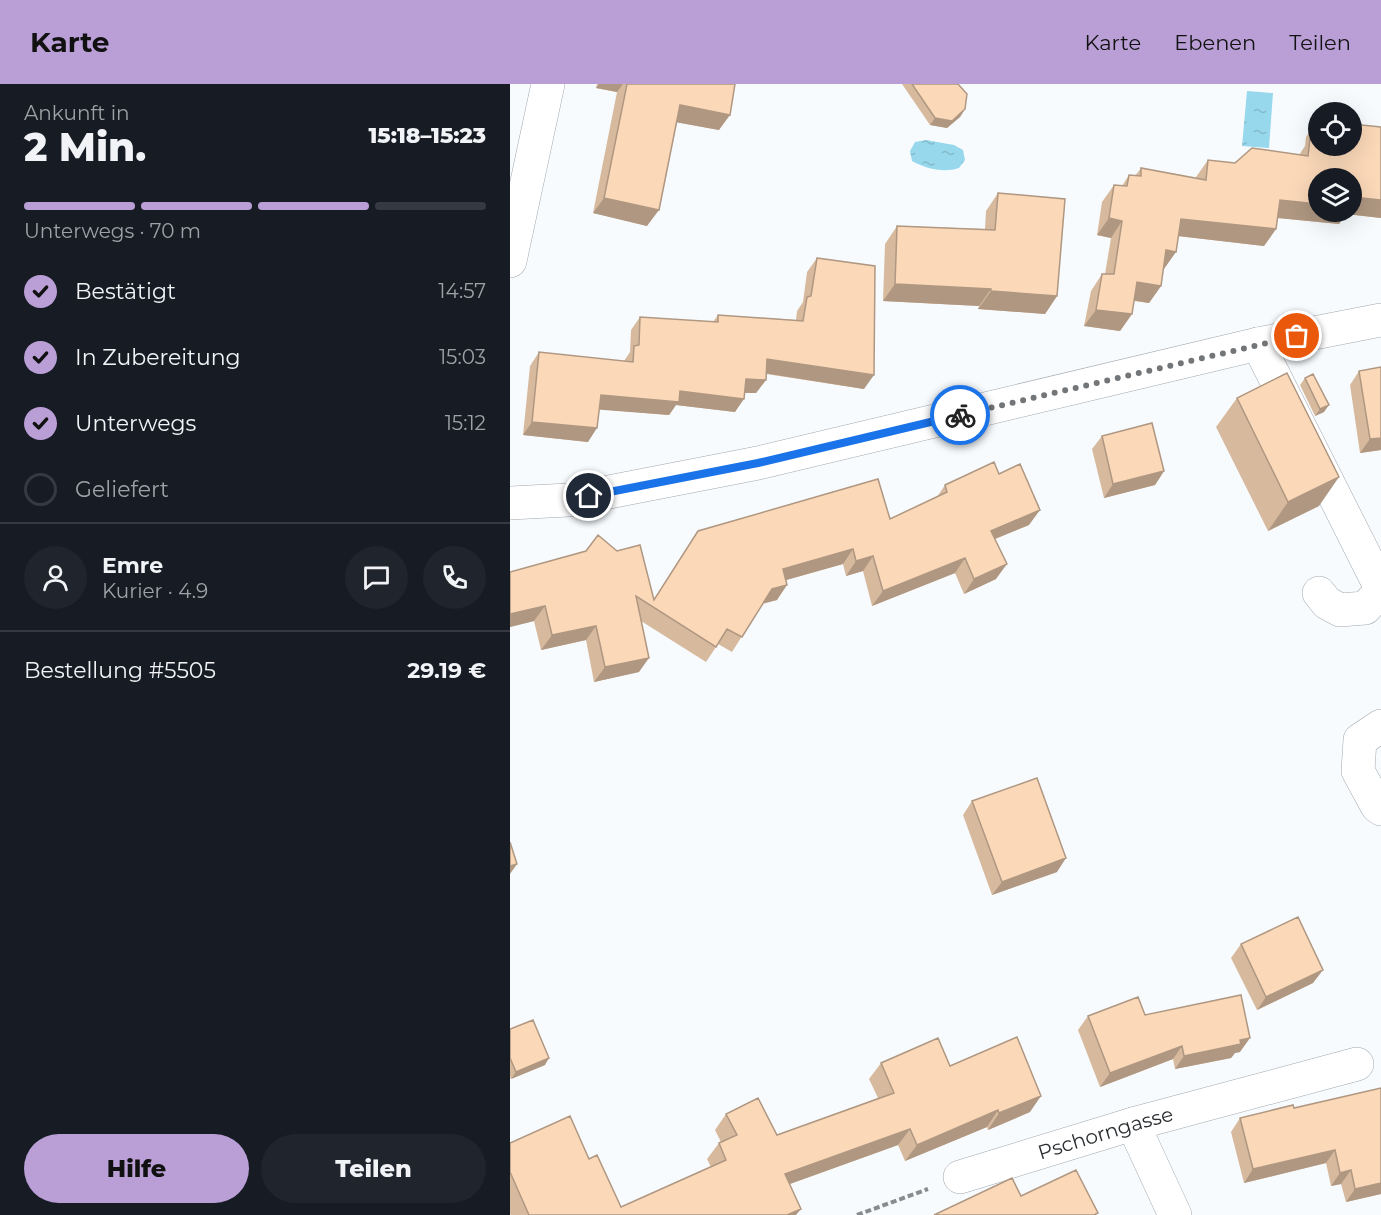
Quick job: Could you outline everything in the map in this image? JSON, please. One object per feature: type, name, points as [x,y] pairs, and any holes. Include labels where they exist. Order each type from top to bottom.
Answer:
[{"type":"street","points":[[510,261],[548,84]]},
{"type":"street","points":[[510,503],[568,500],[758,463],[1258,344],[1381,320]]},
{"type":"street","points":[[1258,344],[1381,590],[1365,608],[1340,610],[1327,603],[1320,593]]},
{"type":"street","points":[[1381,726],[1360,740],[1358,771],[1381,810]]},
{"type":"street","name":"Pschorngasse","points":[[960,1177],[1133,1124],[1358,1064]]},
{"type":"street","points":[[1133,1124],[1175,1215]]},
{"type":"path","points":[[857,1215],[960,1177]]},
{"type":"water","points":[[1247,91],[1273,93],[1269,148],[1242,146]]},
{"type":"water","points":[[926,140],[954,145],[963,150],[965,160],[959,168],[947,170],[929,168],[912,161],[910,151],[915,142]]},
{"type":"building","points":[[627,84],[735,84],[730,115],[680,105],[659,210],[604,198]]},
{"type":"building","points":[[912,84],[958,84],[967,94],[965,109],[952,121],[935,118]]},
{"type":"building","points":[[1362,125],[1381,127],[1381,200],[1362,198],[1362,168],[1308,168],[1308,203],[1280,200],[1276,229],[1181,219],[1176,252],[1166,250],[1161,286],[1137,282],[1132,314],[1096,310],[1102,274],[1114,274],[1122,221],[1109,218],[1114,185],[1127,186],[1129,175],[1141,176],[1141,168],[1206,180],[1208,160],[1235,163],[1252,148],[1308,156],[1362,156]]},
{"type":"building","points":[[998,193],[1065,199],[1057,296],[991,291],[991,289],[895,284],[897,226],[995,230]]},
{"type":"building","points":[[817,258],[875,266],[874,375],[767,359],[766,380],[746,379],[744,399],[680,391],[679,402],[601,395],[597,428],[532,422],[539,352],[633,362],[634,346],[639,345],[640,317],[718,322],[718,315],[803,321],[807,297],[811,296]]},
{"type":"building","points":[[1381,367],[1381,438],[1370,439],[1359,371]]},
{"type":"building","points":[[1287,373],[1339,477],[1288,502],[1237,398]]},
{"type":"building","points":[[1313,374],[1329,405],[1320,409],[1305,378]]},
{"type":"building","points":[[1152,423],[1164,471],[1113,484],[1102,436]]},
{"type":"building","points":[[994,462],[999,474],[1020,464],[1040,510],[991,531],[1007,564],[974,579],[965,558],[883,591],[873,556],[856,561],[853,549],[783,569],[787,585],[772,589],[742,637],[727,629],[716,647],[636,596],[649,658],[605,667],[596,626],[552,635],[545,606],[510,614],[510,572],[586,551],[598,535],[617,551],[640,545],[654,600],[698,531],[878,479],[890,519],[947,492],[945,485]]},
{"type":"building","points":[[1037,778],[1066,858],[1002,882],[972,801]]},
{"type":"building","points":[[510,842],[517,864],[510,866]]},
{"type":"building","points":[[1298,917],[1323,970],[1266,997],[1241,944]]},
{"type":"building","points":[[1241,995],[1250,1038],[1240,1040],[1241,1044],[1184,1056],[1182,1046],[1110,1073],[1088,1016],[1138,997],[1145,1015]]},
{"type":"building","points":[[533,1020],[549,1058],[516,1072],[510,1058],[510,1029]]},
{"type":"building","points":[[1017,1037],[1041,1096],[999,1113],[998,1110],[917,1145],[910,1129],[785,1174],[801,1209],[787,1215],[529,1215],[510,1172],[510,1143],[570,1116],[589,1159],[597,1155],[621,1207],[726,1160],[719,1143],[737,1135],[726,1114],[758,1098],[777,1135],[894,1093],[881,1063],[938,1038],[950,1066]]},
{"type":"building","points":[[1381,1088],[1381,1183],[1355,1189],[1351,1170],[1340,1173],[1335,1150],[1253,1169],[1240,1118]]},
{"type":"building","points":[[1076,1170],[1098,1213],[1094,1215],[934,1215],[1012,1178],[1021,1196]]},
{"type":"way so far","points":[[960,415],[1297,336]]},
{"type":"route","points":[[589,496],[758,463],[960,415]]}]
